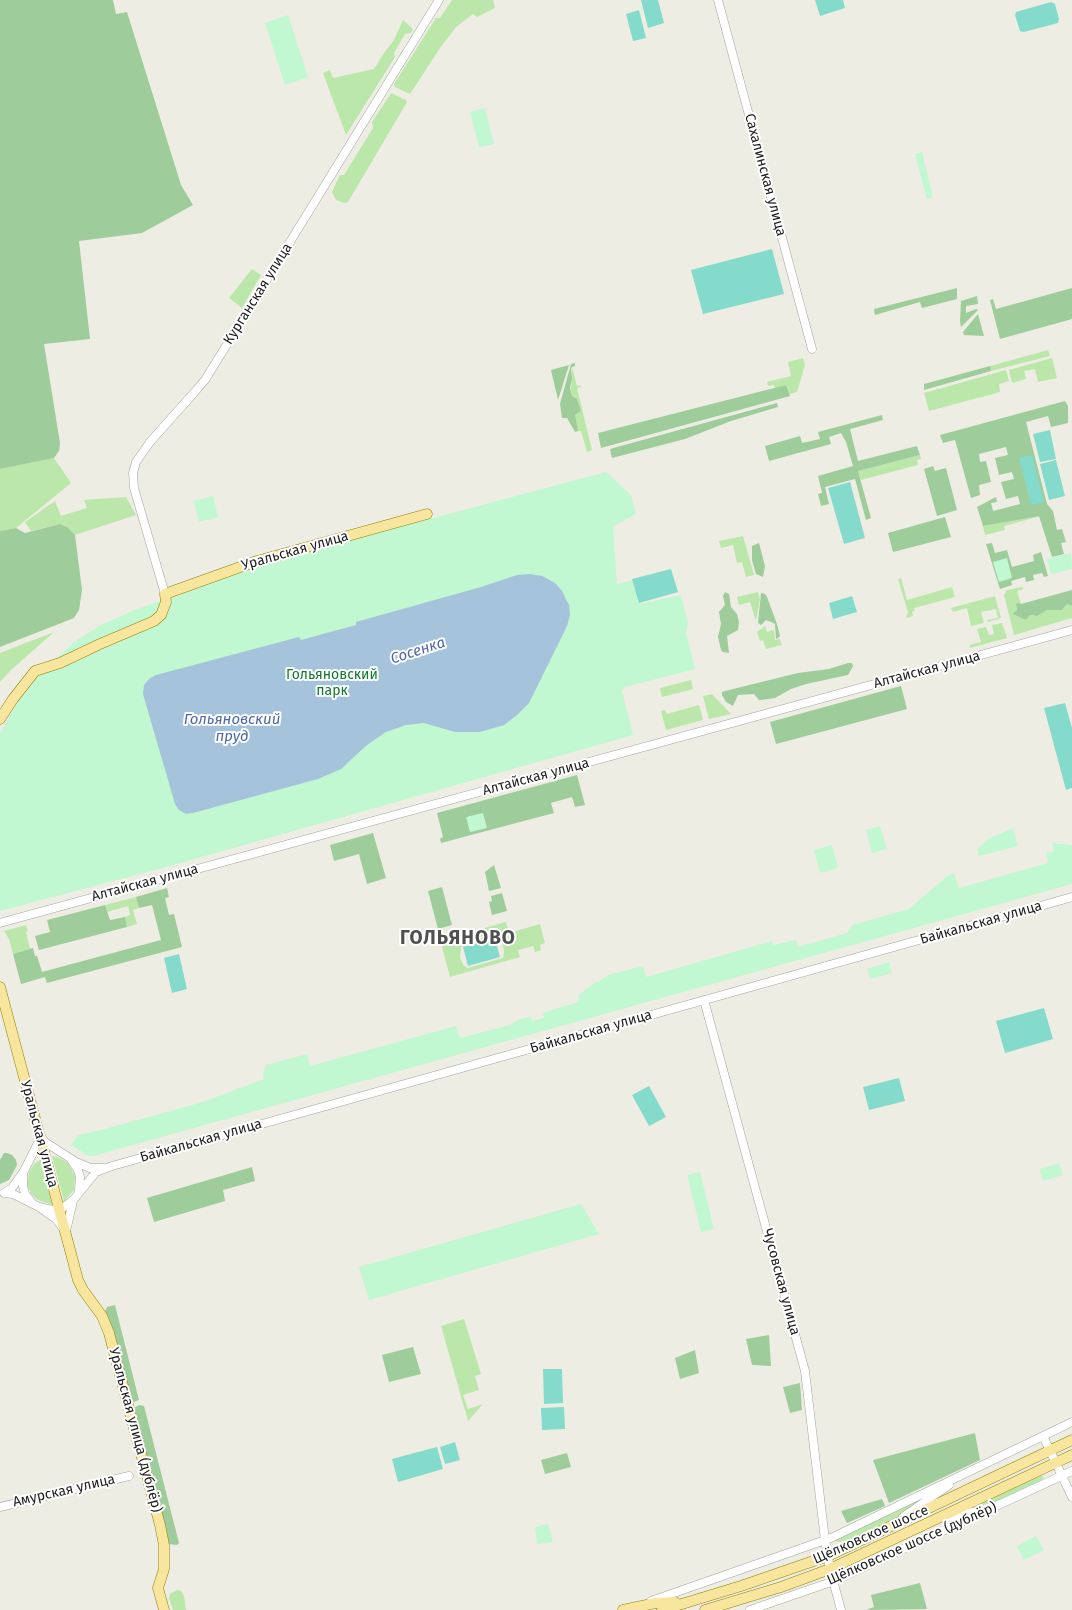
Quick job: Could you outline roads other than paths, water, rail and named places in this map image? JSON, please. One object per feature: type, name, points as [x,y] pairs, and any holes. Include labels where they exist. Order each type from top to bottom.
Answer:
[{"type":"main road","name":"Уральская улица","points":[[164,594],[258,561],[427,514]]},
{"type":"main road","points":[[0,719],[35,671],[60,663],[154,621],[161,614],[166,602],[164,594]]},
{"type":"main road","name":"Уральская улица","points":[[0,987],[78,1280]]},
{"type":"main road","name":"Уральская улица (дублёр)","points":[[78,1280],[102,1316],[109,1333],[160,1525],[164,1569],[158,1588],[164,1610]]},
{"type":"main road","name":"Щёлковское шоссе","points":[[662,1610],[828,1556],[1072,1440]]},
{"type":"main road","name":"Щёлковское шоссе","points":[[708,1609],[781,1587],[830,1569],[1072,1455]]},
{"type":"main road","points":[[625,1610],[656,1603],[706,1597]]},
{"type":"street","name":"Курганская улица","points":[[164,594],[134,488],[133,473],[136,462],[144,449],[204,380],[439,0]]},
{"type":"street","name":"Сахалинская улица","points":[[718,0],[812,350]]},
{"type":"street","name":"Алтайская улица","points":[[0,922],[1072,630]]},
{"type":"street","name":"Байкальская улица","points":[[110,1166],[1072,897]]},
{"type":"street","name":"Чусовская улица","points":[[704,1000],[806,1371],[828,1556],[841,1610]]},
{"type":"street","points":[[39,1134],[45,1142],[68,1158],[78,1170],[80,1176],[79,1190],[66,1226],[67,1235]]},
{"type":"street","points":[[39,1134],[38,1143],[25,1169],[23,1186],[29,1200],[60,1223],[67,1235]]},
{"type":"street","points":[[2,1193],[12,1188],[36,1156],[44,1153],[59,1153],[90,1168],[110,1166]]},
{"type":"street","points":[[2,1193],[12,1194],[37,1206],[52,1210],[59,1209],[75,1198],[96,1172],[110,1166]]},
{"type":"street","points":[[625,1610],[826,1540],[1072,1422]]},
{"type":"street","points":[[1043,1436],[1072,1497]]},
{"type":"street","points":[[886,1529],[972,1470]]},
{"type":"street","name":"Щёлковское шоссе (дублёр)","points":[[750,1610],[834,1581],[1072,1471]]},
{"type":"street","name":"Амурская улица","points":[[0,1507],[129,1476]]},
{"type":"street","points":[[931,1522],[995,1506]]},
{"type":"water","name":"Гольяновский пруд","points":[[530,574],[542,576],[555,583],[562,591],[569,605],[570,615],[567,626],[529,703],[504,725],[480,732],[455,732],[424,723],[406,725],[386,732],[367,745],[341,769],[318,779],[193,813],[186,814],[179,810],[175,804],[143,694],[144,685],[149,679],[156,675],[299,637],[301,640],[356,625],[356,622],[517,575]]},
{"type":"district","name":"ГОЛЬЯНОВО","points":[[458,939]]},
{"type":"water label","name":"Сосенка","points":[[418,651]]},
{"type":"park label","name":"Гольяновcкий парк","points":[[332,684]]}]
